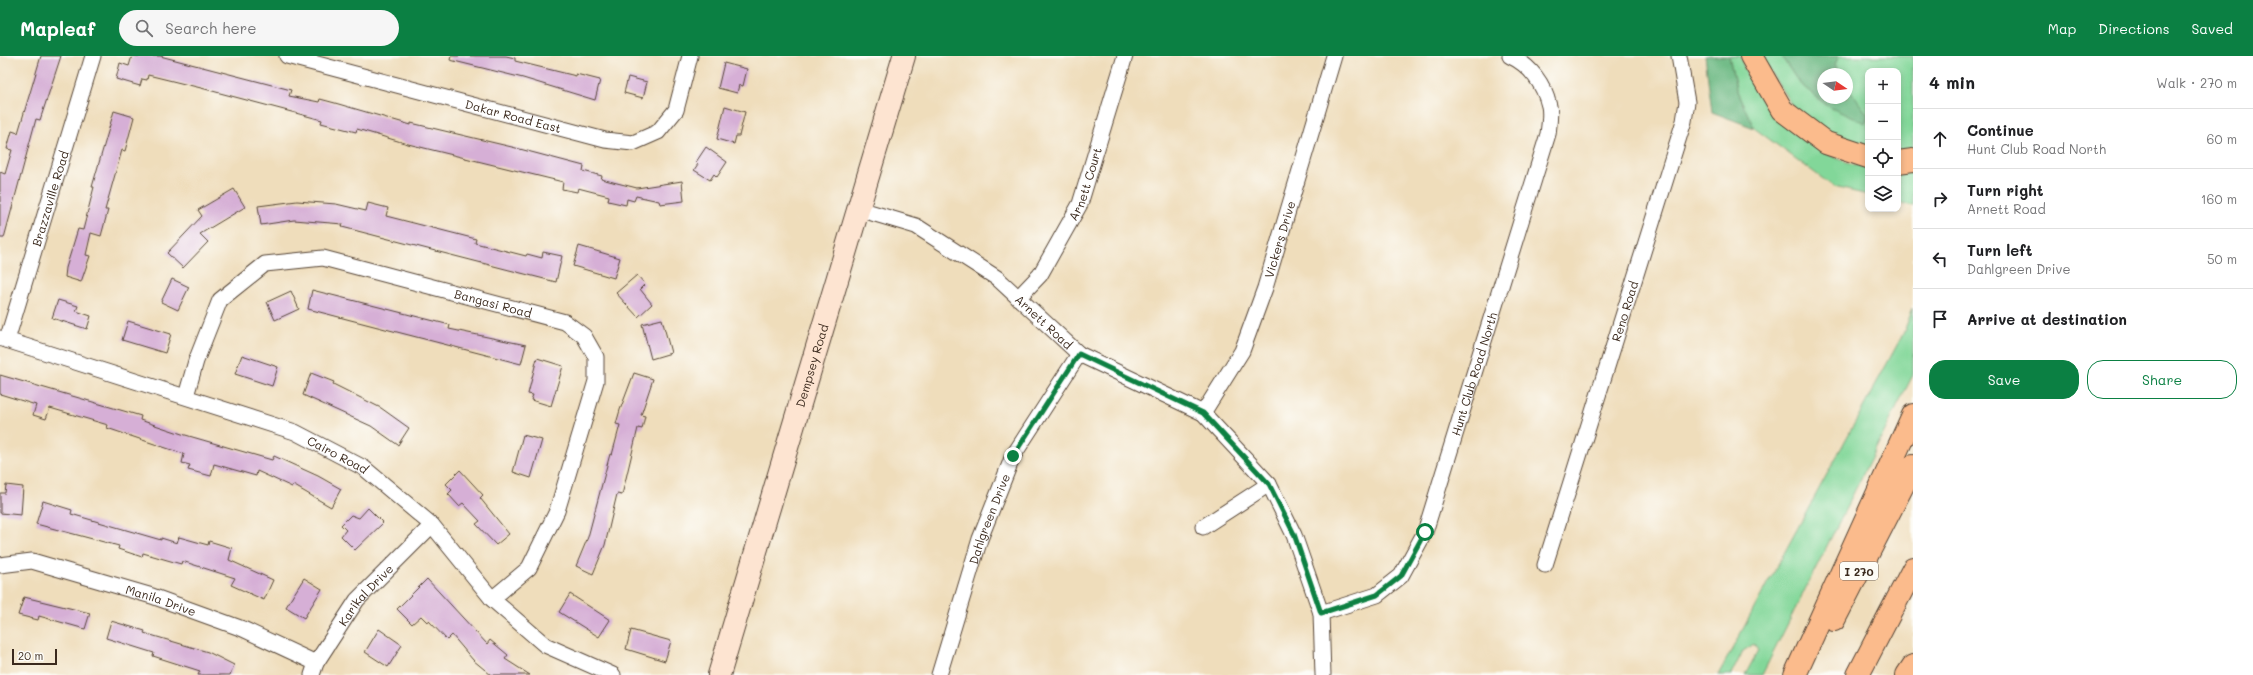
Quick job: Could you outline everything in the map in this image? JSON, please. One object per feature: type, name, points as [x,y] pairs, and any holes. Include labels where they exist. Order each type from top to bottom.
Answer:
[{"type":"highway","points":[[1751,56],[1782,110],[1826,143],[1865,156]]},
{"type":"highway","points":[[1901,162],[1913,160]]},
{"type":"highway","points":[[1795,675],[1851,547],[1913,415]]},
{"type":"highway","name":"I 270","points":[[1805,675],[1913,466]]},
{"type":"highway","points":[[1858,675],[1913,569]]},
{"type":"highway","points":[[1907,675],[1913,666]]},
{"type":"main road","name":"Dempsey Road","points":[[719,675],[904,56]]},
{"type":"street","name":"Brazzaville Road","points":[[4,339],[93,56]]},
{"type":"street","name":"Dakar Road East","points":[[287,56],[605,140],[633,142],[658,132],[676,110],[690,56]]},
{"type":"street","name":"Arnett Court","points":[[1018,298],[1040,275],[1080,204],[1125,56]]},
{"type":"street","name":"Vickers Drive","points":[[1203,413],[1242,351],[1265,288],[1334,56]]},
{"type":"street","name":"Hunt Club Road North","points":[[1321,613],[1377,595],[1401,576],[1425,532],[1548,134],[1550,107],[1540,82],[1523,62],[1510,56]]},
{"type":"street","name":"Reno Road","points":[[1545,566],[1684,121],[1687,102],[1678,56]]},
{"type":"street","name":"Arnett Road","points":[[859,209],[916,226],[997,278],[1079,354],[1203,413],[1269,484],[1294,534],[1321,613],[1323,675]]},
{"type":"street","name":"Bangasi Road","points":[[186,396],[196,361],[220,300],[265,264],[323,258],[565,322],[584,336],[596,357],[596,381],[557,511],[529,568],[492,599]]},
{"type":"street","name":"Cairo Road","points":[[4,339],[186,396],[302,435],[364,468],[432,525],[492,599],[545,645],[613,675]]},
{"type":"street","name":"Dahlgreen Drive","points":[[939,675],[980,539],[1013,456],[1079,354]]},
{"type":"street","points":[[1202,527],[1269,484]]},
{"type":"street","name":"Karikal Drive","points":[[314,669],[357,600],[432,525]]},
{"type":"street","name":"Manila Drive","points":[[0,565],[32,561],[152,596],[243,629],[314,669]]},
{"type":"green space","points":[[1705,56],[1729,56],[1736,89],[1754,128],[1712,112]]},
{"type":"green space","points":[[1729,56],[1740,56],[1757,94],[1776,117],[1800,138],[1826,154],[1865,167],[1865,194],[1834,187],[1754,128],[1736,89]]},
{"type":"green space","points":[[1760,56],[1781,56],[1800,84],[1817,97],[1817,104],[1826,104],[1831,108],[1865,115],[1865,148],[1843,142],[1795,110]]},
{"type":"green space","points":[[1781,56],[1839,56],[1835,64],[1837,68],[1817,68],[1817,97],[1800,84]]},
{"type":"green space","points":[[1839,56],[1913,56],[1913,153],[1901,154],[1901,68],[1865,68],[1865,112],[1853,95],[1853,68],[1837,68],[1835,64]]},
{"type":"green space","points":[[1853,95],[1865,111],[1865,123],[1831,108],[1826,104],[1853,104]]},
{"type":"green space","points":[[1901,170],[1913,170],[1913,206],[1901,203]]},
{"type":"green space","points":[[1913,308],[1913,375],[1762,675],[1745,675],[1758,651],[1754,644],[1743,651],[1731,675],[1718,675],[1903,334]]},
{"type":"building","points":[[41,56],[61,56],[40,120],[36,119],[4,238],[0,238],[0,172],[5,174],[12,150],[7,149],[12,131],[18,133]]},
{"type":"building","points":[[132,56],[160,56],[291,90],[289,96],[319,102],[320,99],[411,125],[411,123],[516,148],[584,166],[583,171],[602,176],[601,179],[637,188],[682,181],[684,201],[660,204],[659,201],[636,196],[634,201],[627,199],[626,205],[608,201],[609,196],[578,188],[577,192],[562,189],[563,182],[408,144],[357,129],[356,132],[321,123],[322,120],[201,88],[148,75],[147,80],[142,79],[140,86],[116,79],[120,63],[129,66]]},
{"type":"building","points":[[451,56],[506,56],[515,58],[515,61],[576,76],[576,74],[600,80],[595,100],[523,78],[450,60]]},
{"type":"building","points":[[724,63],[747,69],[743,86],[739,85],[737,93],[718,88]]},
{"type":"building","points":[[628,77],[647,82],[643,98],[624,93]]},
{"type":"building","points":[[725,106],[745,112],[739,136],[736,136],[734,144],[717,139]]},
{"type":"building","points":[[114,111],[134,117],[125,151],[122,150],[105,210],[108,210],[101,236],[91,233],[86,255],[90,256],[81,282],[65,277],[66,268],[78,229],[83,230],[94,187],[92,187]]},
{"type":"building","points":[[706,147],[727,162],[717,177],[714,174],[710,180],[694,170],[698,164],[696,162]]},
{"type":"building","points":[[234,189],[245,207],[200,234],[208,242],[183,268],[167,253],[202,216],[198,210]]},
{"type":"building","points":[[297,201],[336,204],[366,211],[368,203],[388,208],[386,216],[476,239],[475,243],[526,256],[527,254],[542,258],[543,252],[562,256],[556,282],[342,227],[343,224],[294,220],[261,225],[258,206]]},
{"type":"building","points":[[579,246],[620,258],[614,278],[573,266]]},
{"type":"building","points":[[637,275],[645,284],[640,289],[652,304],[638,317],[616,293]]},
{"type":"building","points":[[172,279],[189,287],[178,310],[161,302]]},
{"type":"building","points":[[312,290],[450,325],[449,329],[526,345],[521,364],[308,309]]},
{"type":"building","points":[[291,291],[299,309],[275,320],[267,302]]},
{"type":"building","points":[[58,300],[78,306],[76,311],[91,316],[87,329],[52,318]]},
{"type":"building","points":[[662,319],[671,353],[651,359],[642,324]]},
{"type":"building","points":[[128,321],[171,334],[165,353],[122,340]]},
{"type":"building","points":[[242,355],[278,367],[272,386],[235,374]]},
{"type":"building","points":[[537,358],[563,366],[551,406],[531,400],[533,395],[528,394]]},
{"type":"building","points":[[311,373],[334,382],[333,384],[381,408],[409,428],[398,445],[371,426],[303,395]]},
{"type":"building","points":[[634,373],[653,379],[641,415],[645,416],[642,429],[638,428],[622,495],[617,494],[605,545],[593,574],[576,566],[588,537],[610,454],[612,455],[620,425],[616,424]]},
{"type":"building","points":[[0,375],[141,416],[140,420],[182,434],[272,460],[274,456],[318,476],[341,489],[331,507],[293,485],[292,487],[257,471],[256,476],[214,464],[211,476],[188,470],[190,465],[182,463],[184,454],[107,428],[108,425],[50,408],[46,419],[33,415],[36,405],[0,394]]},
{"type":"building","points":[[523,435],[542,440],[531,478],[513,472]]},
{"type":"building","points":[[460,470],[483,495],[480,498],[509,534],[496,545],[476,524],[480,521],[463,503],[459,506],[448,494],[452,490],[446,484]]},
{"type":"building","points":[[6,485],[23,487],[21,515],[0,513],[0,493],[5,493]]},
{"type":"building","points":[[43,501],[72,510],[71,514],[161,540],[161,538],[177,543],[179,537],[208,545],[209,541],[232,548],[229,560],[273,580],[264,600],[231,585],[235,578],[182,561],[181,564],[143,553],[142,557],[118,549],[119,546],[36,524]]},
{"type":"building","points":[[368,508],[383,523],[355,550],[341,536],[346,530],[341,525],[351,515],[359,518]]},
{"type":"building","points":[[304,578],[322,589],[304,618],[286,607]]},
{"type":"building","points":[[427,579],[487,644],[490,640],[508,655],[505,659],[530,675],[491,675],[473,660],[452,635],[447,640],[429,621],[427,622],[421,616],[412,624],[397,609]]},
{"type":"building","points":[[570,594],[610,620],[599,637],[559,612]]},
{"type":"building","points":[[24,597],[90,613],[85,629],[39,616],[38,620],[18,615]]},
{"type":"building","points":[[111,621],[145,631],[144,633],[208,652],[234,665],[230,675],[198,675],[200,671],[153,656],[154,653],[106,638]]},
{"type":"building","points":[[379,629],[402,645],[388,667],[365,652]]},
{"type":"building","points":[[631,630],[671,641],[665,661],[626,649]]},
{"type":"route","points":[[1013,456],[1079,354],[1203,413],[1269,484],[1294,534],[1321,613],[1348,606],[1377,595],[1401,576],[1425,532]]}]
